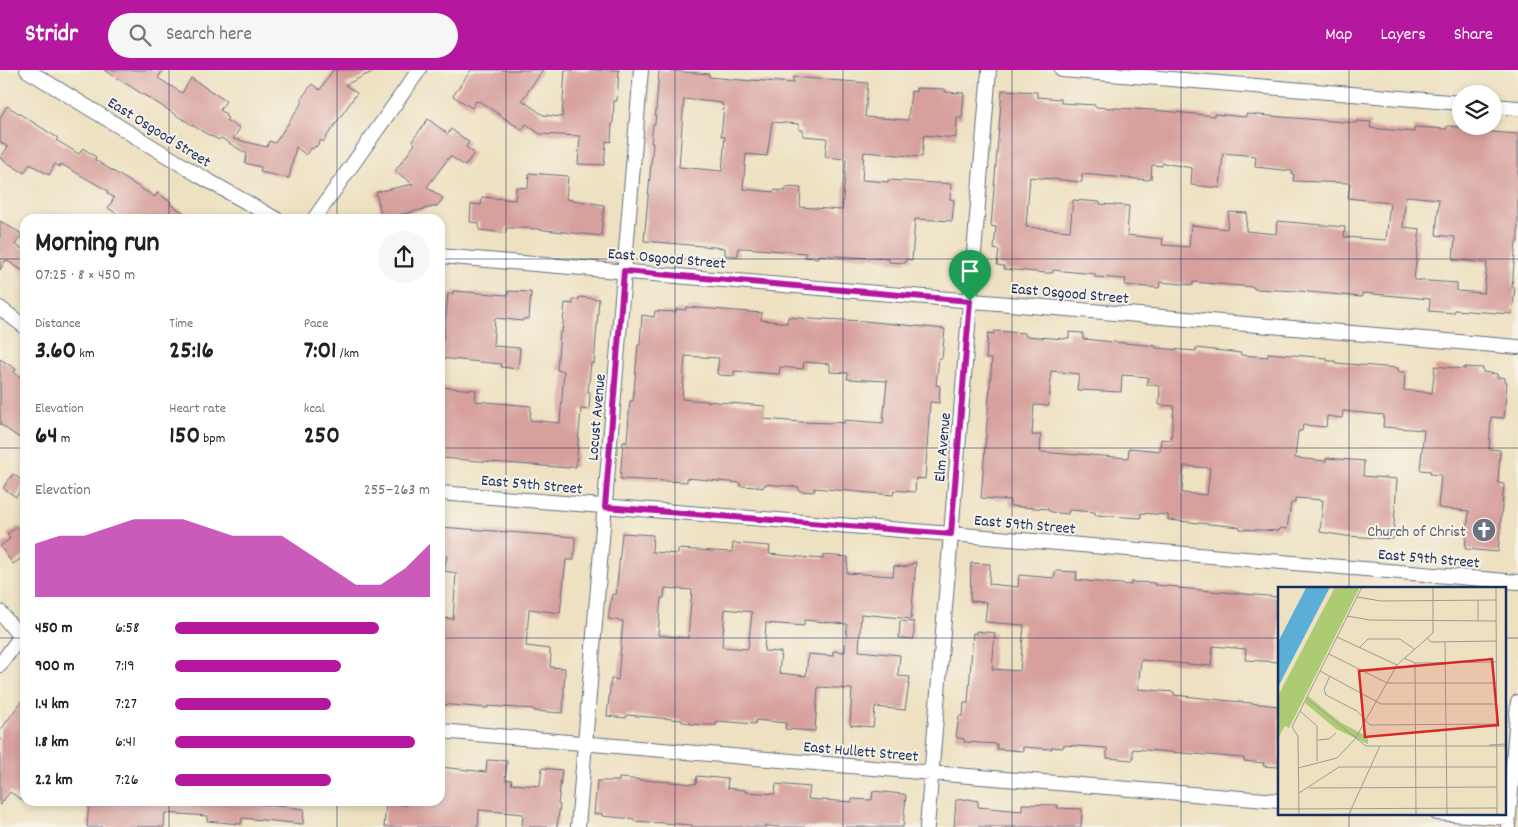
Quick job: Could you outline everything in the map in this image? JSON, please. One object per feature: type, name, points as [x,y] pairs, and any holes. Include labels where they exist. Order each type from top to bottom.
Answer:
[{"type":"street","name":"East Osgood Street","points":[[27,70],[200,176],[267,214]]},
{"type":"street","points":[[318,214],[419,70]]},
{"type":"street","name":"Locust Avenue","points":[[578,827],[641,70]]},
{"type":"street","name":"Elm Avenue","points":[[927,827],[989,70]]},
{"type":"street","points":[[1062,70],[1452,102]]},
{"type":"street","points":[[1502,107],[1518,108]]},
{"type":"street","name":"East Osgood Street","points":[[445,256],[1518,347]]},
{"type":"street","points":[[0,308],[20,323]]},
{"type":"street","name":"East 59th Street","points":[[445,493],[1518,582]]},
{"type":"street","points":[[0,612],[20,633]]},
{"type":"street","points":[[0,665],[20,640]]},
{"type":"street","points":[[1444,814],[1508,822],[1518,702]]},
{"type":"street","name":"East Hullett Street","points":[[445,731],[1278,801]]},
{"type":"building","points":[[104,70],[163,70],[158,78],[182,93],[191,78],[226,101],[220,110],[226,114],[225,116],[228,118],[226,120],[240,128],[233,139],[267,147],[269,141],[275,143],[312,84],[320,90],[333,70],[376,70],[345,85],[357,93],[323,142],[321,140],[306,155],[296,147],[289,178],[260,172],[261,167],[245,163],[247,154],[221,138],[219,140],[205,133]]},
{"type":"building","points":[[471,70],[543,70],[522,100],[543,115],[562,117],[565,70],[619,70],[617,101],[614,101],[611,142],[606,141],[604,165],[578,164],[580,136],[540,134],[526,124],[522,130],[479,101],[476,101],[472,108],[453,96]]},
{"type":"building","points":[[659,70],[709,74],[709,77],[751,81],[793,83],[793,77],[868,83],[865,117],[908,120],[911,91],[916,92],[916,88],[945,89],[945,92],[964,93],[962,118],[957,118],[956,138],[924,135],[922,157],[864,152],[862,180],[951,184],[950,199],[954,200],[952,221],[915,219],[912,260],[906,259],[905,263],[889,262],[889,259],[818,255],[818,258],[805,257],[806,253],[745,248],[738,248],[738,256],[725,255],[725,248],[644,241],[653,143],[651,143],[653,124],[655,124]],"holes":[[[684,99],[722,103],[721,105],[724,105],[721,136],[725,137],[722,171],[679,167]],[[772,122],[799,124],[799,130],[803,130],[803,136],[827,138],[825,157],[846,159],[842,210],[800,207],[801,188],[786,187],[786,191],[774,190],[774,192],[743,189],[746,154],[767,156]]]},
{"type":"building","points":[[1002,90],[1037,92],[1037,97],[1061,99],[1061,103],[1095,105],[1095,107],[1214,116],[1214,114],[1246,117],[1246,114],[1356,123],[1356,121],[1371,122],[1370,128],[1414,132],[1414,127],[1447,129],[1447,126],[1452,126],[1452,135],[1502,135],[1502,133],[1518,134],[1518,242],[1516,242],[1512,287],[1515,287],[1512,314],[1454,310],[1454,313],[1429,311],[1430,299],[1362,293],[1362,297],[1254,289],[1254,287],[1193,282],[1193,285],[1160,282],[1159,288],[1125,285],[1126,279],[1095,277],[1095,274],[1053,270],[1053,273],[1046,273],[1004,269],[1004,266],[997,265],[999,250],[994,249],[996,227],[991,226]],"holes":[[[1223,153],[1256,156],[1255,167],[1292,171],[1292,174],[1294,174],[1293,181],[1350,183],[1348,198],[1390,203],[1386,240],[1344,237],[1345,227],[1277,221],[1276,234],[1246,231],[1247,213],[1229,212],[1227,229],[1191,225],[1189,247],[1162,245],[1163,239],[1127,235],[1129,206],[1073,200],[1070,231],[1026,227],[1030,177],[1082,182],[1082,174],[1148,180],[1151,179],[1152,165],[1162,166],[1163,163],[1192,168],[1191,185],[1220,188]],[[1406,196],[1439,199],[1436,235],[1455,237],[1453,260],[1487,263],[1484,293],[1457,291],[1457,283],[1414,280],[1420,229],[1403,227]]]},
{"type":"building","points":[[7,106],[58,138],[56,140],[79,154],[83,148],[96,157],[95,160],[155,197],[157,193],[186,214],[117,214],[108,208],[114,198],[107,193],[108,191],[61,164],[60,167],[55,164],[49,175],[30,164],[24,173],[0,158],[8,147],[0,142],[0,118]]},
{"type":"building","points":[[428,119],[448,134],[451,129],[469,142],[466,147],[474,153],[465,166],[450,156],[427,187],[443,198],[437,206],[403,214],[381,214],[376,192],[413,184],[395,171],[415,144],[412,141]]},
{"type":"building","points":[[529,173],[568,176],[566,199],[604,205],[601,236],[526,228],[506,228],[506,233],[479,230],[479,223],[470,222],[471,204],[481,205],[482,197],[515,200],[516,187],[528,188]]},
{"type":"building","points":[[0,221],[20,233],[20,237],[15,245],[20,248],[20,269],[6,260],[0,270]]},
{"type":"building","points":[[453,291],[508,295],[508,291],[531,292],[529,319],[523,319],[523,321],[495,318],[493,346],[520,348],[518,369],[501,367],[501,364],[445,358],[445,322],[448,294],[453,294]]},
{"type":"building","points":[[579,297],[599,299],[594,364],[591,363],[588,392],[590,392],[589,410],[581,409],[576,467],[445,458],[445,387],[476,390],[475,401],[531,406],[530,420],[560,423],[564,371],[557,370],[560,332],[562,332],[565,303],[573,304],[573,299],[579,300]]},
{"type":"building","points":[[686,307],[762,313],[761,320],[787,323],[788,317],[864,321],[945,329],[942,358],[939,358],[936,385],[940,386],[939,403],[930,402],[925,479],[916,478],[915,492],[894,490],[893,495],[814,488],[814,492],[799,491],[799,487],[766,484],[763,488],[740,486],[740,483],[687,478],[687,482],[620,479],[623,442],[627,442],[630,401],[633,401],[642,315],[654,317],[655,311],[676,312],[676,309],[686,310]],"holes":[[[685,356],[719,358],[717,374],[720,375],[734,376],[734,371],[779,374],[780,367],[803,369],[804,362],[830,364],[830,372],[848,373],[847,379],[887,381],[883,423],[844,420],[844,423],[801,422],[764,419],[765,406],[682,399]]]},
{"type":"building","points":[[994,331],[1025,333],[1025,336],[1065,339],[1069,338],[1069,332],[1083,333],[1083,339],[1156,346],[1156,348],[1196,351],[1196,348],[1268,357],[1268,353],[1327,358],[1327,361],[1335,361],[1335,363],[1398,368],[1398,372],[1405,372],[1404,390],[1432,393],[1435,366],[1465,369],[1465,367],[1483,368],[1483,372],[1497,374],[1497,377],[1505,378],[1505,382],[1507,382],[1504,418],[1491,417],[1489,449],[1500,450],[1498,483],[1504,484],[1498,552],[1465,549],[1469,511],[1438,508],[1441,475],[1430,474],[1431,471],[1420,470],[1424,430],[1383,427],[1384,415],[1343,411],[1342,418],[1327,416],[1326,427],[1303,425],[1302,431],[1298,431],[1295,458],[1326,461],[1326,458],[1364,461],[1363,476],[1397,479],[1393,539],[1320,532],[1323,500],[1295,498],[1295,503],[1291,503],[1287,529],[1280,528],[1279,531],[1240,529],[1240,527],[1168,520],[1168,515],[1141,513],[1141,518],[1095,515],[1095,512],[1069,510],[1068,514],[1051,512],[1048,509],[1010,506],[1010,500],[981,498],[992,359],[986,359],[988,333],[994,334]],"holes":[[[1051,371],[1079,374],[1077,389],[1079,390],[1121,392],[1122,375],[1148,377],[1147,385],[1160,386],[1159,405],[1174,406],[1171,440],[1161,439],[1160,451],[1129,448],[1128,458],[1040,452],[1041,435],[1032,435],[1034,405],[1049,406]],[[1184,466],[1210,468],[1207,495],[1182,493]]]},
{"type":"building","points":[[0,359],[16,369],[14,373],[20,376],[20,438],[0,424]]},
{"type":"building","points":[[13,474],[20,479],[20,491],[16,497],[3,488]]},
{"type":"building","points":[[19,526],[20,527],[20,559],[13,564],[0,546],[10,539],[7,534]]},
{"type":"building","points":[[445,527],[575,537],[574,560],[566,560],[560,613],[529,609],[526,646],[550,649],[550,667],[565,668],[563,713],[534,711],[534,709],[445,704],[445,618],[453,619],[456,573],[445,571],[447,556],[445,556]]},
{"type":"building","points":[[622,533],[653,535],[652,552],[678,554],[678,549],[732,552],[733,543],[770,546],[769,554],[823,559],[823,555],[848,557],[847,573],[893,576],[894,566],[905,567],[916,562],[911,619],[861,614],[859,651],[900,655],[898,676],[910,677],[905,710],[875,707],[873,727],[850,725],[852,689],[818,687],[815,731],[785,729],[786,723],[756,720],[755,724],[717,721],[716,725],[706,725],[690,724],[682,722],[682,720],[627,715],[626,718],[607,716],[611,679],[618,680],[623,621],[608,619],[612,594],[616,595]],"holes":[[[665,588],[692,590],[688,638],[658,635],[661,598],[664,598]],[[725,609],[752,612],[748,649],[722,647]],[[804,620],[847,624],[845,652],[833,651],[833,656],[808,654],[806,676],[779,673],[781,652],[764,651],[766,623],[804,626]]]},
{"type":"building","points":[[971,563],[990,564],[989,584],[1018,587],[1019,575],[1054,578],[1056,571],[1077,572],[1076,580],[1131,585],[1131,582],[1155,583],[1155,585],[1178,588],[1278,597],[1278,662],[1245,660],[1246,649],[1213,646],[1211,666],[1141,660],[1138,689],[1174,692],[1174,695],[1278,706],[1278,767],[1263,766],[1264,763],[1244,761],[1244,758],[1133,749],[1133,760],[1107,758],[1107,748],[1063,745],[1063,748],[1052,747],[1052,749],[1023,747],[1023,751],[997,749],[997,744],[964,742],[964,739],[956,737],[959,716],[963,716],[964,703],[968,703],[973,633],[976,634],[976,631],[995,633],[992,669],[1020,671],[1024,625],[985,622],[987,602],[970,601]]},
{"type":"building","points":[[900,621],[914,622],[914,639],[899,638]]},
{"type":"building","points":[[20,703],[20,799],[10,792],[0,805],[0,731]]},
{"type":"building","points":[[487,760],[507,761],[505,780],[512,780],[511,784],[540,786],[542,768],[562,770],[557,827],[522,827],[523,814],[479,810],[478,827],[384,827],[386,806],[445,806],[445,768],[486,772]]},
{"type":"building","points":[[697,776],[728,779],[727,788],[745,790],[745,792],[775,794],[776,784],[810,787],[808,799],[852,802],[852,799],[872,800],[873,791],[903,794],[906,795],[903,827],[692,827],[692,825],[634,821],[634,819],[594,814],[597,781],[619,781],[619,778],[696,784]]},
{"type":"building","points":[[969,799],[978,801],[978,807],[1022,811],[1022,804],[1058,805],[1057,808],[1082,809],[1081,827],[954,827],[956,800]]},
{"type":"building","points":[[89,806],[278,806],[304,809],[303,824],[242,818],[241,824],[207,821],[207,816],[165,813],[164,827],[87,827]]},
{"type":"place","name":"Church of Christ","points":[[1484,530]]},
{"type":"route","points":[[624,271],[970,301],[951,534],[605,507],[624,271]]}]
